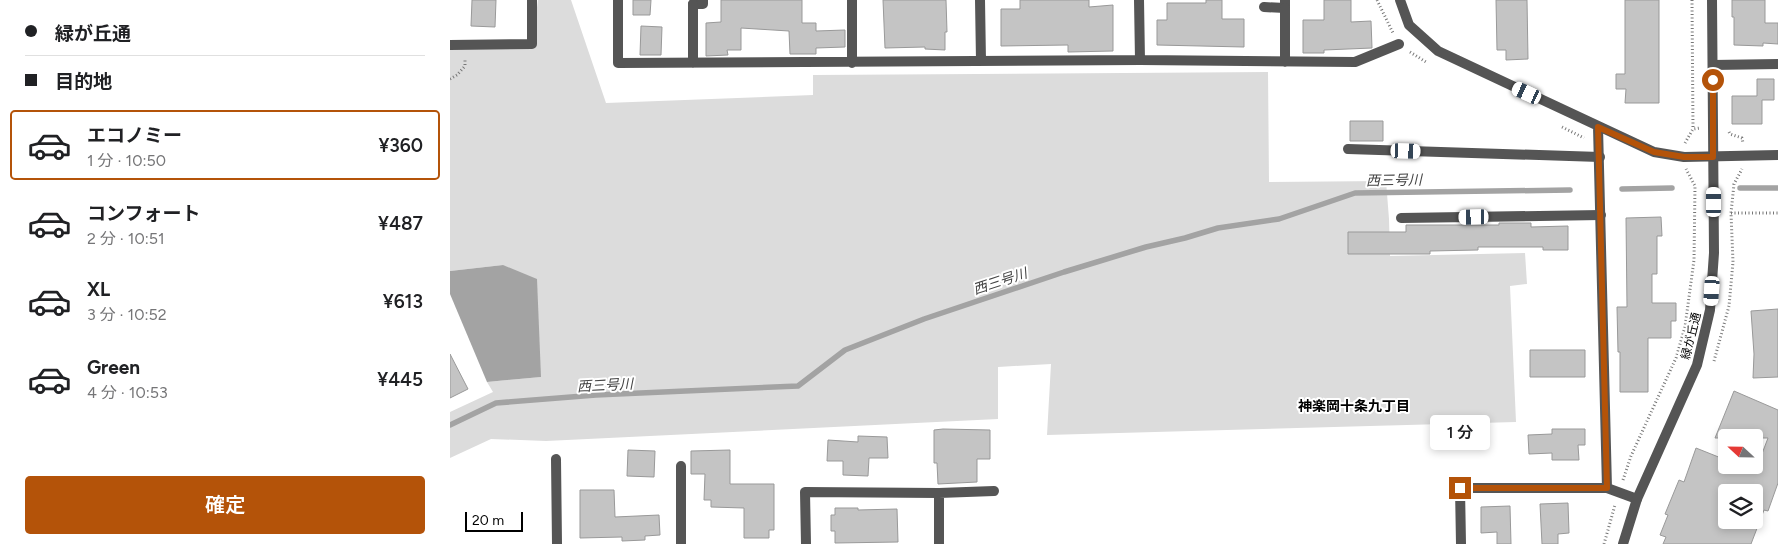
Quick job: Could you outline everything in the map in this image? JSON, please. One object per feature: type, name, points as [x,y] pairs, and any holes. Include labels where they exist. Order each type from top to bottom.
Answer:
[{"type":"street","points":[[450,45],[532,44],[532,0]]},
{"type":"street","points":[[618,0],[618,64],[1140,60],[1355,62],[1398,44]]},
{"type":"street","points":[[852,0],[852,63]]},
{"type":"street","points":[[980,0],[981,61]]},
{"type":"street","points":[[1139,0],[1140,60]]},
{"type":"street","points":[[1400,0],[1409,25],[1438,51],[1654,152],[1684,157],[1778,155]]},
{"type":"street","name":"緑が丘通","points":[[1623,544],[1637,499],[1697,365],[1710,310],[1714,253],[1712,0]]},
{"type":"street","points":[[693,63],[698,2]]},
{"type":"street","points":[[1264,7],[1285,4],[1285,62]]},
{"type":"street","points":[[1712,65],[1778,64]]},
{"type":"street","points":[[1598,127],[1607,488]]},
{"type":"street","points":[[1348,149],[1600,157]]},
{"type":"street","points":[[1401,218],[1601,215]]},
{"type":"street","points":[[556,459],[557,544]]},
{"type":"street","points":[[681,466],[681,544]]},
{"type":"street","points":[[1461,544],[1460,488],[1607,488],[1637,499]]},
{"type":"street","points":[[806,544],[806,492],[939,493],[994,491]]},
{"type":"street","points":[[939,493],[940,544]]},
{"type":"path","points":[[1377,0],[1398,44]]},
{"type":"path","points":[[1692,0],[1693,129]]},
{"type":"path","points":[[450,79],[457,76],[465,66],[464,45]]},
{"type":"path","points":[[1604,544],[1631,456],[1676,358],[1685,327],[1694,260],[1695,186],[1686,172]]},
{"type":"path","points":[[1731,213],[1778,213]]},
{"type":"shaded area","points":[[538,0],[571,0],[606,103],[813,95],[813,75],[1268,72],[1269,182],[1386,181],[1390,256],[1525,253],[1527,284],[1510,286],[1516,422],[1047,435],[1051,364],[998,367],[998,419],[546,441],[491,439],[450,458],[450,412],[493,392],[487,382],[541,377],[503,265],[450,271],[450,45],[532,44]]},
{"type":"shaded area","points":[[503,265],[537,279],[541,377],[487,382],[450,294],[450,271]]},
{"type":"building","points":[[472,0],[496,0],[495,27],[471,26]]},
{"type":"building","points":[[633,0],[651,0],[650,15],[633,15]]},
{"type":"building","points":[[721,0],[802,0],[802,23],[816,23],[816,31],[845,30],[845,47],[816,48],[816,54],[790,54],[789,31],[741,28],[741,50],[727,50],[728,55],[706,56],[706,23],[721,22]]},
{"type":"building","points":[[883,0],[946,0],[947,32],[945,32],[945,50],[925,49],[925,47],[885,48]]},
{"type":"building","points":[[1020,0],[1089,0],[1089,7],[1113,5],[1113,51],[1068,52],[1068,45],[1001,46],[1001,9],[1020,9]]},
{"type":"building","points":[[1206,0],[1222,0],[1222,19],[1244,19],[1244,47],[1157,45],[1157,20],[1167,20],[1167,3],[1206,3]]},
{"type":"building","points":[[1324,0],[1351,0],[1351,22],[1371,21],[1372,48],[1324,50],[1324,53],[1303,53],[1303,20],[1324,20]]},
{"type":"building","points":[[1496,0],[1527,0],[1528,59],[1506,60],[1506,50],[1497,50]]},
{"type":"building","points":[[1625,0],[1659,0],[1659,103],[1625,103],[1626,89],[1616,89],[1616,74],[1625,74]]},
{"type":"building","points":[[1732,0],[1765,0],[1765,23],[1778,23],[1778,44],[1763,43],[1763,46],[1734,45]]},
{"type":"building","points":[[641,26],[662,27],[661,55],[640,55]]},
{"type":"building","points":[[1757,79],[1774,79],[1774,100],[1762,100],[1762,124],[1732,124],[1732,96],[1757,96]]},
{"type":"building","points":[[1350,121],[1383,121],[1383,141],[1350,141]]},
{"type":"building","points":[[1661,217],[1662,236],[1657,236],[1657,274],[1652,274],[1652,303],[1676,303],[1676,321],[1671,321],[1671,338],[1648,338],[1648,392],[1620,392],[1617,307],[1627,307],[1626,218]]},
{"type":"building","points":[[1499,223],[1531,223],[1531,227],[1568,226],[1568,250],[1543,250],[1543,247],[1478,247],[1478,250],[1430,251],[1430,254],[1348,254],[1348,232],[1406,232],[1406,225],[1499,225]]},
{"type":"building","points":[[1778,309],[1778,377],[1753,378],[1754,354],[1751,311]]},
{"type":"building","points":[[1530,350],[1585,350],[1585,377],[1530,377]]},
{"type":"building","points":[[450,354],[468,389],[450,398]]},
{"type":"building","points":[[1734,391],[1778,410],[1778,483],[1768,511],[1764,510],[1763,513],[1763,484],[1718,484],[1718,529],[1757,529],[1751,544],[1663,544],[1666,537],[1660,535],[1668,515],[1665,514],[1679,480],[1684,482],[1696,448],[1718,457],[1718,474],[1763,474],[1763,451],[1768,438],[1763,438],[1763,429],[1719,429]]},
{"type":"building","points":[[1552,429],[1585,429],[1585,445],[1578,445],[1579,460],[1552,460],[1552,453],[1529,454],[1528,435],[1552,434]]},
{"type":"building","points":[[934,430],[990,430],[990,459],[977,459],[977,482],[938,484],[937,463],[934,463]]},
{"type":"building","points":[[858,436],[887,437],[888,458],[869,458],[868,476],[843,475],[843,461],[827,461],[828,440],[858,442]]},
{"type":"building","points":[[628,450],[655,451],[654,477],[627,476]]},
{"type":"building","points":[[730,450],[730,484],[774,484],[774,530],[769,530],[769,538],[744,538],[744,508],[711,507],[711,500],[704,500],[705,474],[691,474],[691,451]]},
{"type":"building","points":[[580,490],[614,490],[615,517],[659,515],[660,535],[645,536],[645,540],[622,541],[622,537],[580,538]]},
{"type":"building","points":[[1568,503],[1569,533],[1558,534],[1558,544],[1542,544],[1540,504]]},
{"type":"building","points":[[1510,506],[1511,544],[1497,544],[1497,532],[1481,533],[1481,507]]},
{"type":"building","points":[[835,508],[858,508],[858,510],[897,509],[898,542],[835,543],[835,531],[831,531],[831,515],[835,515]]},
{"type":"waterway","name":"西三号川","points":[[1622,189],[1672,188]]},
{"type":"waterway","name":"西三号川","points":[[1740,188],[1778,188]]},
{"type":"waterway","name":"西三号川","points":[[450,425],[496,403],[596,395],[798,386],[845,350],[924,319],[1064,272],[1146,247],[1218,228],[1279,219],[1355,193],[1570,190]]},
{"type":"district","name":"神楽岡十条九丁目","points":[[1354,406]]},
{"type":"route","points":[[1460,488],[1607,488],[1598,127],[1654,152],[1684,157],[1713,157],[1713,80]]}]
